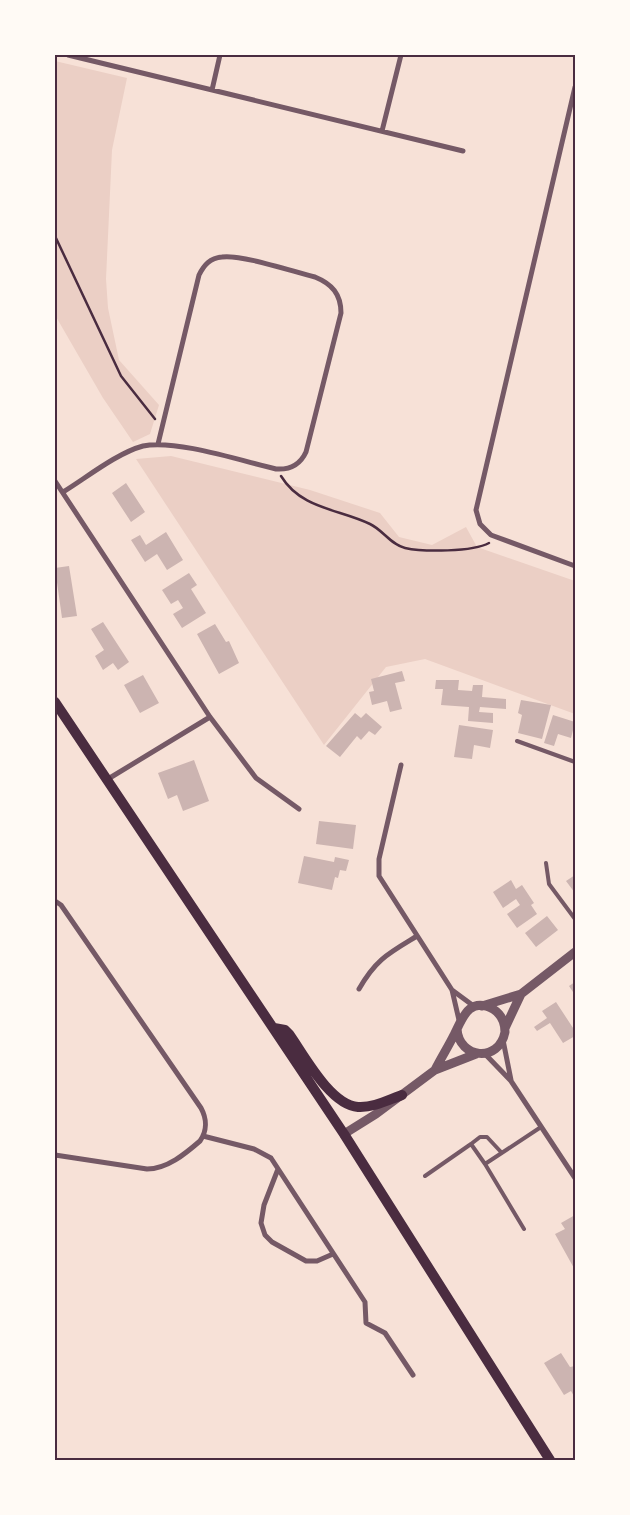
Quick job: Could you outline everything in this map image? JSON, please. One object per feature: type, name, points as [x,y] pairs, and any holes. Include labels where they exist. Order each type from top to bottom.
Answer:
[{"type":"main road","points":[[55,702],[344,1134],[550,1460]]},
{"type":"main road","points":[[274,1028],[284,1030],[289,1034],[333,1096],[344,1104],[369,1106],[402,1095]]},
{"type":"street","points":[[68,55],[463,151]]},
{"type":"street","points":[[212,90],[220,55]]},
{"type":"street","points":[[382,132],[401,55]]},
{"type":"street","points":[[575,87],[476,503],[480,524],[491,535],[575,566]]},
{"type":"street","points":[[63,492],[128,452],[158,444],[198,450],[276,469],[296,465],[306,452],[341,313],[341,303],[336,291],[327,282],[315,277],[234,257],[217,258],[204,265],[198,275],[158,444]]},
{"type":"street","points":[[55,481],[210,717],[256,778],[299,809]]},
{"type":"street","points":[[108,779],[210,717]]},
{"type":"street","points":[[401,764],[378,859],[378,870],[384,886],[452,990],[462,1045],[481,1054],[511,1081],[575,1178]]},
{"type":"street","points":[[55,901],[61,905],[201,1108],[205,1122],[203,1136],[195,1145],[167,1166],[159,1169],[55,1156]]},
{"type":"street","points":[[359,989],[370,969],[384,956],[417,936]]},
{"type":"street","points":[[435,1070],[466,1012],[521,994],[575,952]]},
{"type":"street","points":[[452,990],[479,1007],[498,1013],[505,1028]]},
{"type":"street","points":[[511,1081],[503,1040],[505,1028],[521,994]]},
{"type":"street","points":[[344,1134],[435,1070],[494,1050],[503,1040]]},
{"type":"street","points":[[203,1136],[260,1151],[271,1158],[365,1302],[366,1323],[386,1333],[413,1375]]},
{"type":"street","points":[[278,1169],[264,1205],[261,1223],[265,1235],[272,1242],[306,1261],[317,1261],[333,1254]]},
{"type":"lane","points":[[517,741],[575,762]]},
{"type":"lane","points":[[546,863],[549,884],[575,919]]},
{"type":"lane","points":[[485,1164],[542,1127]]},
{"type":"lane","points":[[425,1176],[480,1137],[487,1136],[501,1152]]},
{"type":"lane","points":[[471,1144],[524,1229]]},
{"type":"path","points":[[55,236],[122,376],[162,428]]},
{"type":"path","points":[[276,469],[288,488],[297,495],[330,511],[371,524],[405,548],[482,547],[498,538]]},
{"type":"shaded area","points":[[55,61],[127,78],[112,150],[106,279],[108,308],[119,360],[159,405],[150,434],[133,442],[103,398],[55,315]]},
{"type":"shaded area","points":[[171,456],[310,490],[380,513],[399,537],[432,545],[466,527],[477,547],[575,581],[575,714],[425,659],[386,667],[324,745],[136,459]]},
{"type":"building","points":[[126,483],[145,512],[131,522],[112,493]]},
{"type":"building","points":[[166,532],[183,560],[167,570],[157,554],[145,562],[131,540],[140,535],[146,545]]},
{"type":"building","points":[[69,566],[77,616],[62,618],[55,568]]},
{"type":"building","points":[[189,573],[197,585],[191,589],[206,613],[182,628],[173,614],[183,608],[178,600],[171,604],[162,590]]},
{"type":"building","points":[[103,622],[129,662],[118,670],[113,663],[103,670],[95,656],[104,650],[91,629]]},
{"type":"building","points":[[215,624],[226,642],[229,641],[239,663],[219,674],[197,634]]},
{"type":"building","points":[[402,671],[405,681],[395,683],[402,709],[390,712],[387,701],[372,705],[369,692],[374,691],[371,679]]},
{"type":"building","points":[[143,675],[159,703],[140,713],[124,685]]},
{"type":"building","points":[[436,680],[459,680],[458,690],[472,691],[473,685],[483,685],[482,697],[506,699],[506,709],[480,707],[479,712],[493,713],[493,723],[468,721],[469,707],[441,705],[443,689],[435,689]]},
{"type":"building","points":[[521,700],[551,705],[542,739],[518,733],[522,715],[518,713]]},
{"type":"building","points":[[355,713],[361,718],[366,713],[382,727],[375,735],[369,731],[361,740],[357,736],[340,757],[326,746]]},
{"type":"building","points":[[553,715],[575,722],[571,738],[558,734],[554,746],[544,743]]},
{"type":"building","points":[[459,725],[493,730],[490,748],[474,745],[472,759],[454,757]]},
{"type":"building","points":[[194,760],[209,801],[183,811],[177,795],[168,799],[158,773]]},
{"type":"building","points":[[319,821],[356,825],[353,849],[316,844]]},
{"type":"building","points":[[304,856],[334,862],[335,857],[349,860],[346,871],[340,870],[338,878],[335,877],[332,890],[298,883]]},
{"type":"building","points":[[575,875],[575,893],[566,881]]},
{"type":"building","points":[[511,880],[516,889],[522,885],[534,903],[531,905],[537,914],[517,928],[507,914],[520,905],[516,899],[503,908],[493,892]]},
{"type":"building","points":[[547,916],[558,930],[536,947],[525,933]]},
{"type":"building","points":[[575,982],[575,995],[569,986]]},
{"type":"building","points":[[556,1002],[575,1031],[575,1036],[563,1043],[550,1023],[537,1031],[534,1027],[547,1018],[542,1011]]},
{"type":"building","points":[[575,1215],[575,1270],[555,1234],[565,1229],[561,1223]]},
{"type":"building","points":[[561,1353],[570,1367],[575,1366],[575,1398],[571,1391],[564,1395],[544,1363]]}]
